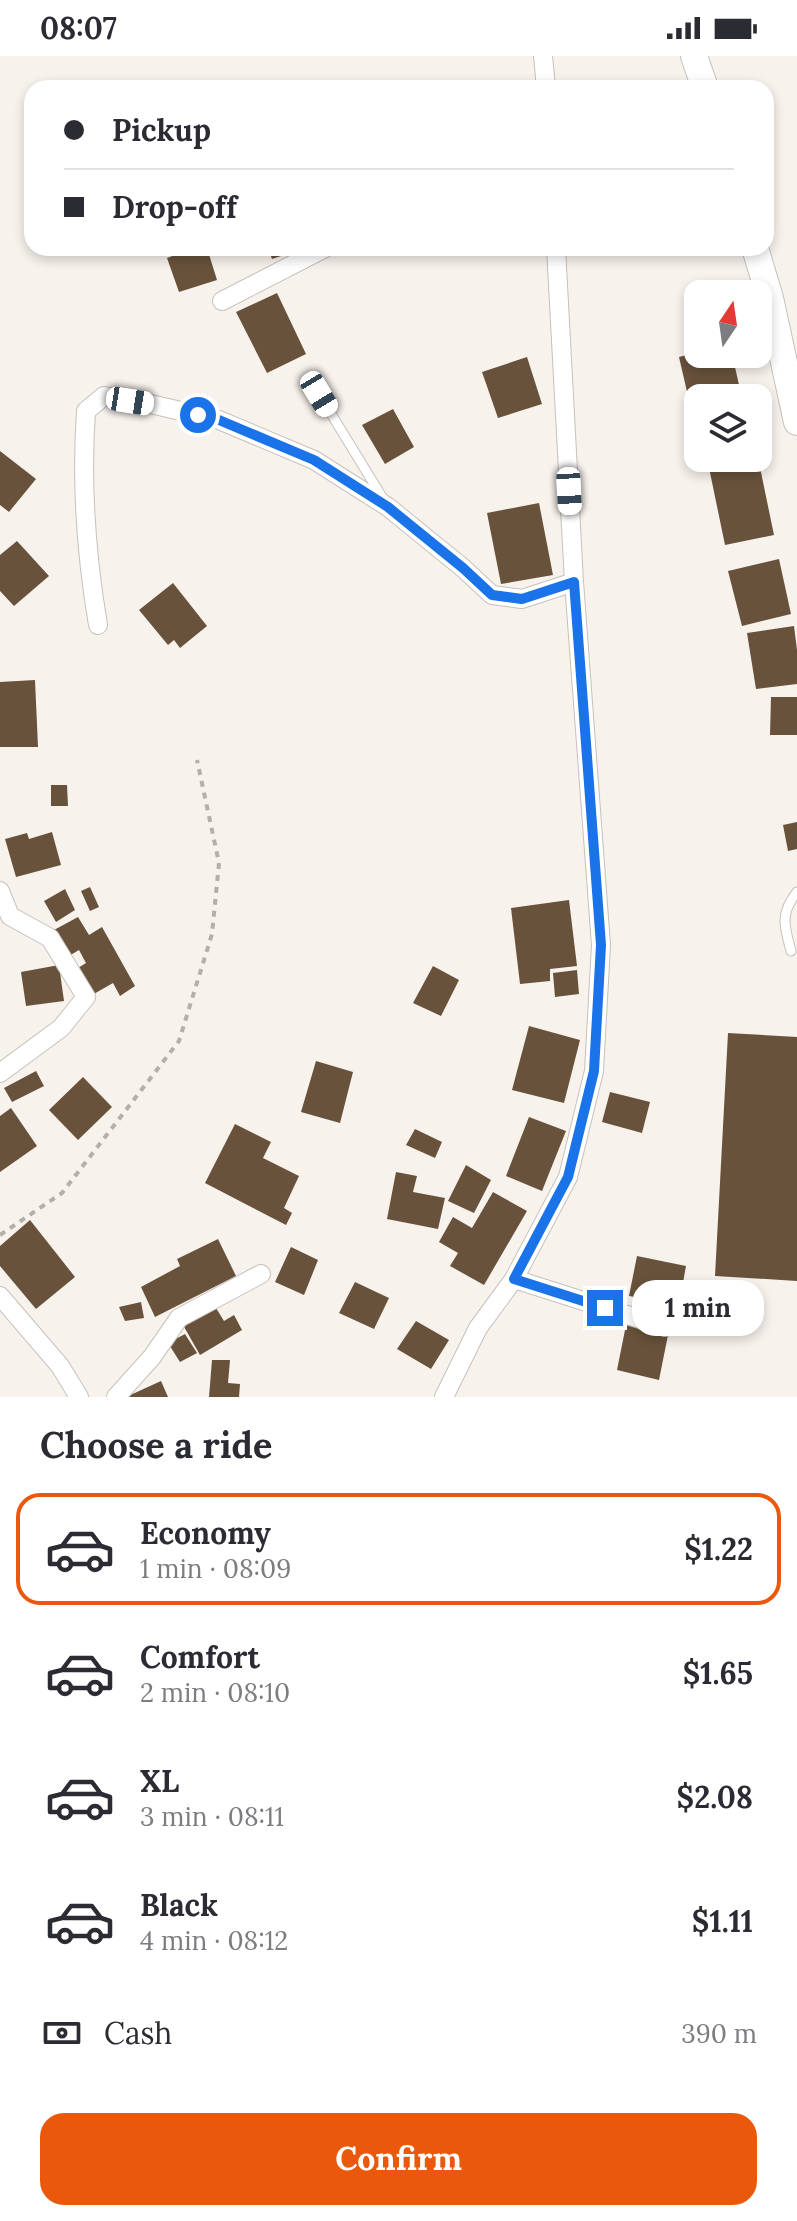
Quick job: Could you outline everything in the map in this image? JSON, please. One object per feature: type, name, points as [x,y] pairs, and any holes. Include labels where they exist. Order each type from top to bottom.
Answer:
[{"type":"street","points":[[543,56],[545,80]]},
{"type":"street","points":[[694,56],[702,80]]},
{"type":"street","points":[[222,301],[309,256]]},
{"type":"street","points":[[444,1397],[478,1328],[514,1279],[568,1177],[594,1071],[601,945],[574,582],[556,256]]},
{"type":"street","points":[[757,256],[770,298],[797,422]]},
{"type":"street","points":[[98,625],[89,572],[84,503],[84,437],[86,411],[104,396],[219,420],[314,460],[388,507],[492,595],[522,599],[574,582]]},
{"type":"street","points":[[0,891],[10,916],[50,938],[86,997],[61,1028],[0,1073]]},
{"type":"street","points":[[116,1397],[152,1357],[179,1318],[261,1274]]},
{"type":"street","points":[[514,1279],[665,1327]]},
{"type":"street","points":[[0,1296],[60,1366],[79,1397]]},
{"type":"lane","points":[[319,394],[388,507]]},
{"type":"lane","points":[[791,951],[783,925],[788,903],[797,892]]},
{"type":"path","points":[[0,1235],[62,1193],[179,1041],[212,934],[219,863],[197,760]]},
{"type":"building","points":[[210,256],[217,280],[179,292],[167,258]]},
{"type":"building","points":[[277,293],[306,354],[267,373],[236,312]]},
{"type":"building","points":[[684,356],[684,368],[735,368],[739,384],[685,384],[679,357]]},
{"type":"building","points":[[527,357],[542,404],[498,418],[482,372]]},
{"type":"building","points":[[393,409],[414,447],[385,464],[362,425]]},
{"type":"building","points":[[0,451],[36,479],[9,512],[0,505]]},
{"type":"building","points":[[710,472],[761,472],[774,535],[725,545]]},
{"type":"building","points":[[539,503],[553,575],[501,584],[487,513]]},
{"type":"building","points":[[17,541],[49,576],[14,606],[0,591],[0,555]]},
{"type":"building","points":[[779,559],[791,614],[742,626],[728,571]]},
{"type":"building","points":[[173,583],[207,626],[180,648],[174,640],[168,645],[139,610]]},
{"type":"building","points":[[794,626],[797,684],[756,689],[747,633]]},
{"type":"building","points":[[35,680],[38,747],[0,747],[0,682]]},
{"type":"building","points":[[771,697],[797,697],[797,735],[770,735]]},
{"type":"building","points":[[51,785],[67,785],[68,806],[51,806]]},
{"type":"building","points":[[797,822],[797,849],[788,851],[783,825]]},
{"type":"building","points":[[52,832],[61,865],[16,877],[5,839],[27,833],[29,839]]},
{"type":"building","points":[[90,887],[99,907],[90,911],[81,891]]},
{"type":"building","points":[[65,889],[75,910],[56,922],[44,901]]},
{"type":"building","points":[[569,900],[577,966],[550,969],[550,981],[520,984],[511,908]]},
{"type":"building","points":[[78,917],[89,935],[102,927],[135,986],[120,996],[113,983],[92,995],[78,968],[86,963],[79,950],[69,956],[54,930]]},
{"type":"building","points":[[59,965],[64,1001],[26,1006],[21,972]]},
{"type":"building","points":[[433,966],[459,980],[441,1016],[413,1003]]},
{"type":"building","points":[[577,970],[579,994],[555,997],[553,973]]},
{"type":"building","points":[[529,1026],[580,1040],[564,1103],[512,1090]]},
{"type":"building","points":[[728,1033],[797,1037],[797,1281],[715,1276]]},
{"type":"building","points":[[316,1061],[353,1072],[340,1123],[301,1112]]},
{"type":"building","points":[[36,1071],[44,1086],[12,1102],[4,1088]]},
{"type":"building","points":[[83,1077],[112,1107],[78,1140],[49,1110]]},
{"type":"building","points":[[610,1092],[650,1102],[642,1133],[602,1122]]},
{"type":"building","points":[[11,1108],[37,1146],[0,1172],[0,1116]]},
{"type":"building","points":[[529,1117],[566,1131],[542,1191],[506,1176]]},
{"type":"building","points":[[235,1124],[271,1142],[263,1158],[299,1176],[284,1208],[292,1213],[286,1225],[205,1183]]},
{"type":"building","points":[[415,1129],[442,1142],[435,1158],[406,1145]]},
{"type":"building","points":[[466,1165],[491,1180],[474,1213],[448,1201]]},
{"type":"building","points":[[396,1172],[417,1176],[413,1192],[445,1198],[438,1229],[387,1219]]},
{"type":"building","points":[[493,1192],[527,1211],[484,1285],[450,1266],[458,1253],[439,1242],[453,1217],[472,1228]]},
{"type":"building","points":[[30,1220],[75,1277],[36,1309],[0,1266],[0,1246]]},
{"type":"building","points":[[218,1239],[236,1276],[155,1317],[141,1287],[180,1266],[177,1259]]},
{"type":"building","points":[[291,1247],[318,1260],[304,1295],[275,1282]]},
{"type":"building","points":[[637,1256],[686,1266],[679,1305],[629,1296]]},
{"type":"building","points":[[355,1282],[389,1298],[374,1329],[339,1313]]},
{"type":"building","points":[[141,1302],[144,1318],[125,1321],[119,1307]]},
{"type":"building","points":[[216,1308],[224,1321],[234,1315],[242,1330],[200,1355],[183,1325]]},
{"type":"building","points":[[416,1321],[449,1340],[431,1369],[397,1349]]},
{"type":"building","points":[[626,1325],[668,1335],[659,1380],[617,1370]]},
{"type":"building","points":[[185,1334],[197,1353],[180,1362],[168,1343]]},
{"type":"building","points":[[212,1360],[230,1360],[228,1383],[240,1384],[239,1397],[209,1397]]},
{"type":"building","points":[[161,1381],[168,1397],[126,1397]]},
{"type":"route","points":[[198,415],[219,420],[314,460],[388,507],[492,595],[522,599],[574,582],[601,945],[594,1071],[568,1177],[514,1279],[605,1308]]}]
